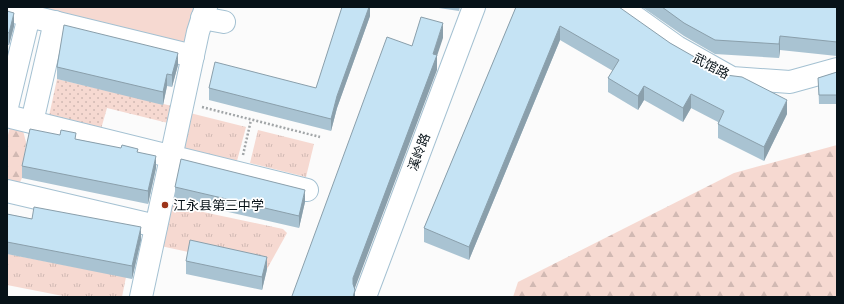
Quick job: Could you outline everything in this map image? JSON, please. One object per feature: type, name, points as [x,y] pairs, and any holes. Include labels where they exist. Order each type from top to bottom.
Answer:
[{"type":"street","name":"溪岭路","points":[[365,297],[474,7]]},
{"type":"street","name":"武馆路","points":[[621,7],[677,47],[732,78],[790,82],[837,69]]},
{"type":"street","points":[[7,10],[193,56]]},
{"type":"street","points":[[141,297],[182,102],[204,12],[224,22]]},
{"type":"street","points":[[7,107],[29,16]]},
{"type":"street","points":[[32,122],[55,22]]},
{"type":"street","points":[[7,116],[307,190]]},
{"type":"street","points":[[7,191],[156,226]]},
{"type":"path","points":[[182,102],[320,138]]},
{"type":"path","points":[[239,173],[251,120]]},
{"type":"green space","points":[[7,7],[195,7],[184,54]]},
{"type":"green space","points":[[57,79],[172,106],[168,123],[107,108],[101,129],[49,116]]},
{"type":"green space","points":[[190,113],[246,127],[237,161],[181,147]]},
{"type":"green space","points":[[10,127],[22,127],[26,142],[22,178],[11,201],[7,203],[7,139]]},
{"type":"green space","points":[[258,130],[314,144],[306,177],[250,163]]},
{"type":"green space","points":[[837,145],[837,297],[513,297],[518,282],[734,173]]},
{"type":"green space","points":[[170,205],[283,229],[287,233],[267,269],[156,245]]},
{"type":"green space","points":[[8,254],[126,277],[122,297],[68,297],[7,285]]},
{"type":"building","points":[[342,7],[369,7],[337,96],[331,119],[209,88],[215,62],[316,88]]},
{"type":"building","points":[[516,7],[619,7],[670,43],[726,75],[742,77],[787,100],[764,147],[718,124],[724,111],[691,94],[683,108],[644,86],[638,96],[608,78],[619,60],[560,26],[469,247],[424,228]]},
{"type":"building","points":[[662,7],[837,7],[837,42],[780,36],[779,44],[715,40],[684,23]]},
{"type":"building","points":[[7,11],[14,13],[9,33],[7,32]]},
{"type":"building","points":[[421,17],[443,23],[433,54],[437,55],[353,278],[355,290],[353,297],[293,297],[292,296],[387,37],[412,46]]},
{"type":"building","points":[[64,25],[178,53],[172,75],[167,74],[163,92],[57,67]]},
{"type":"building","points":[[837,72],[837,95],[819,95],[818,78]]},
{"type":"building","points":[[30,129],[60,135],[61,130],[76,133],[75,139],[121,148],[122,145],[138,149],[137,152],[156,156],[148,191],[22,166]]},
{"type":"building","points":[[181,159],[305,190],[299,216],[175,187]]},
{"type":"building","points":[[34,207],[141,227],[132,266],[7,242],[7,214],[32,219]]},
{"type":"building","points":[[190,240],[267,257],[262,277],[186,261]]},
{"type":"place","name":"江永县第三中学","points":[[165,205]]}]
